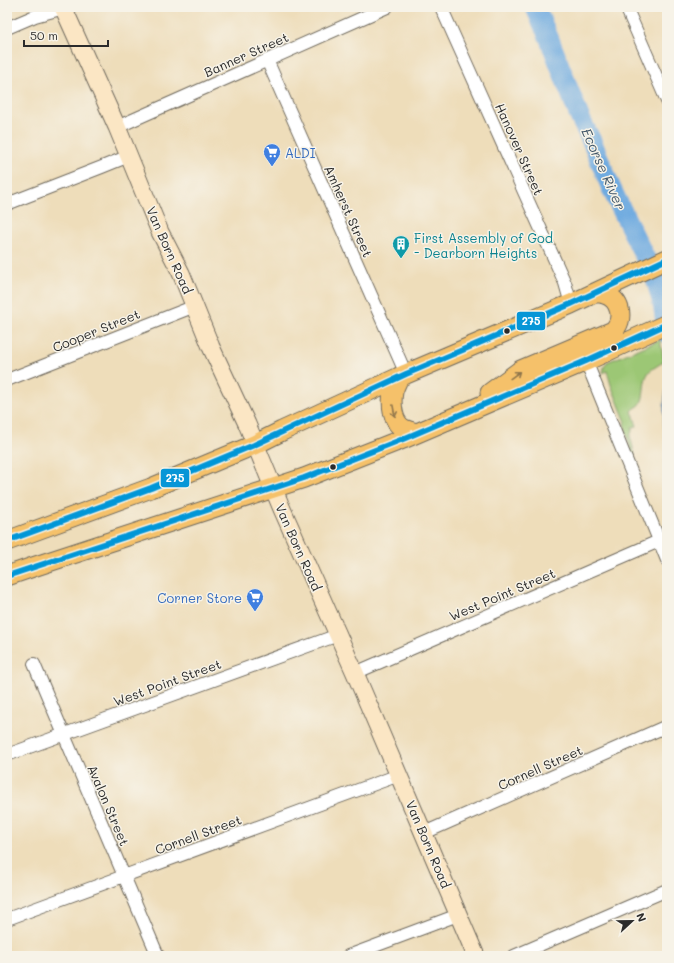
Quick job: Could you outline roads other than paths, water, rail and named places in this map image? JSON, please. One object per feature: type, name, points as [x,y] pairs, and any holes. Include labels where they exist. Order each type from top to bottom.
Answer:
[{"type":"main road","name":"Van Born Road","points":[[64,7],[117,127],[160,232],[181,273],[212,347],[247,424],[254,445],[355,673],[476,956]]},
{"type":"main road","points":[[7,541],[151,488],[254,445],[403,376],[571,304],[663,261]]},
{"type":"main road","points":[[460,414],[521,370],[613,331],[620,318],[620,310],[613,299],[604,294],[595,293]]},
{"type":"main road","points":[[7,576],[274,489],[416,433],[586,361],[661,327]]},
{"type":"main road","points":[[403,376],[394,390],[392,401],[394,414],[397,422],[403,429],[416,433]]},
{"type":"street","points":[[7,28],[35,16],[64,7]]},
{"type":"street","name":"Banner Street","points":[[117,127],[387,7]]},
{"type":"street","name":"Hanover Street","points":[[441,7],[565,283],[571,304]]},
{"type":"street","points":[[626,7],[667,101]]},
{"type":"street","name":"Amherst Street","points":[[267,60],[403,376]]},
{"type":"street","points":[[7,204],[129,156]]},
{"type":"street","name":"Cooper Street","points":[[7,380],[195,306]]},
{"type":"street","points":[[586,361],[667,560]]},
{"type":"street","name":"West Point Street","points":[[355,673],[659,541]]},
{"type":"street","name":"West Point Street","points":[[7,755],[338,634]]},
{"type":"street","name":"Avalon Street","points":[[34,664],[158,956]]},
{"type":"street","name":"Cornell Street","points":[[424,833],[667,726]]},
{"type":"street","name":"Cornell Street","points":[[7,919],[399,775]]},
{"type":"street","points":[[514,956],[667,890]]},
{"type":"street","points":[[348,956],[458,915]]},
{"type":"water","points":[[665,278],[667,289],[667,306],[660,309],[653,282]]},
{"type":"water","points":[[667,384],[667,444],[664,429],[664,414]]},
{"type":"waterway","name":"Ecorse River","points":[[535,7],[549,38],[580,118],[593,144],[612,190],[656,280],[663,306],[667,333]]},
{"type":"place","name":"ALDI","points":[[272,167]]},
{"type":"place","name":"First Assembly of God - Dearborn Heights","points":[[401,259]]},
{"type":"place","name":"Corner Store","points":[[255,612]]}]
